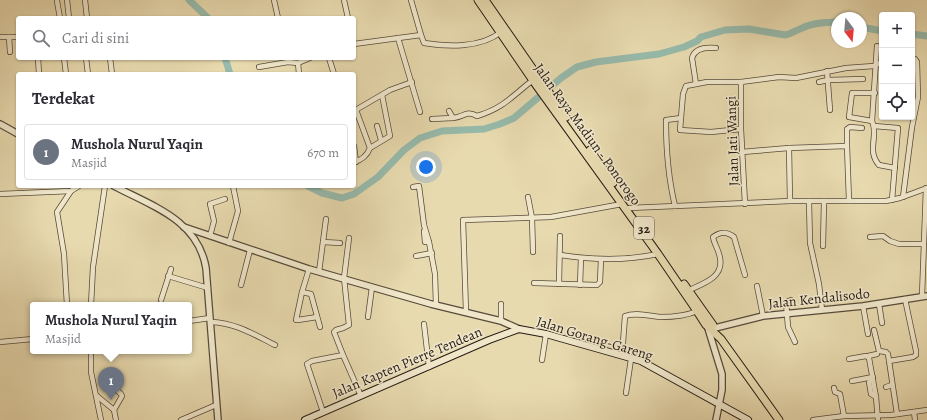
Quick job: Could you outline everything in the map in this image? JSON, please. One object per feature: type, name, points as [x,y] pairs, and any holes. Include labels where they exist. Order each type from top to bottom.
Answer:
[{"type":"highway","name":"Jalan Raya Madiun - Ponorogo","points":[[478,0],[517,51]]},
{"type":"highway","name":"Jalan Raya Madiun - Ponorogo","points":[[485,0],[517,51],[533,82],[588,151],[622,204],[686,292],[715,328],[721,339],[779,420]]},
{"type":"highway","name":"Jalan Raya Madiun - Ponorogo","points":[[588,151],[603,168],[686,292],[706,325],[721,339]]},
{"type":"main road","name":"Jalan Gorang-Gareng","points":[[519,329],[546,334],[650,365],[748,420]]},
{"type":"main road","name":"Jalan Kapten Pierre Tendean","points":[[305,420],[489,340],[519,329]]},
{"type":"street","points":[[67,0],[69,16]]},
{"type":"street","points":[[85,0],[87,16]]},
{"type":"street","points":[[274,0],[278,16]]},
{"type":"street","points":[[344,0],[348,16]]},
{"type":"street","points":[[411,0],[424,43],[434,45],[470,44],[496,37],[501,32]]},
{"type":"street","points":[[57,1],[60,16]]},
{"type":"street","points":[[356,44],[421,35]]},
{"type":"street","points":[[0,37],[16,37]]},
{"type":"street","points":[[9,37],[10,52]]},
{"type":"street","points":[[398,38],[420,112]]},
{"type":"street","points":[[877,46],[872,154],[878,165],[895,168]]},
{"type":"street","points":[[716,48],[701,48],[693,54],[692,58],[696,84],[687,85],[685,88],[680,129],[711,132],[741,129]]},
{"type":"street","points":[[38,60],[40,72]]},
{"type":"street","points":[[64,60],[66,72]]},
{"type":"street","points":[[86,60],[88,72]]},
{"type":"street","points":[[110,60],[112,72]]},
{"type":"street","points":[[258,67],[288,62],[298,64],[306,60]]},
{"type":"street","points":[[330,60],[333,72]]},
{"type":"street","points":[[903,197],[918,94],[917,62],[915,60]]},
{"type":"street","points":[[298,64],[299,72]]},
{"type":"street","points":[[741,82],[779,78],[796,78],[846,68],[877,66]]},
{"type":"street","points":[[828,71],[830,110]]},
{"type":"street","points":[[819,82],[828,80],[863,79]]},
{"type":"street","points":[[356,109],[382,95],[412,82]]},
{"type":"street","points":[[432,119],[453,118],[467,113],[477,116],[488,113],[509,101],[533,82]]},
{"type":"street","name":"Jalan Jati Wangi","points":[[696,84],[741,82],[741,129],[745,204]]},
{"type":"street","points":[[875,93],[852,93],[849,117],[873,124],[898,128],[892,200]]},
{"type":"street","points":[[356,162],[364,158],[370,148],[381,140],[390,136],[382,95]]},
{"type":"street","points":[[449,111],[453,118]]},
{"type":"street","points":[[356,113],[370,148]]},
{"type":"street","points":[[674,206],[666,151],[666,120],[681,118]]},
{"type":"street","points":[[0,124],[16,133]]},
{"type":"street","points":[[377,126],[381,140]]},
{"type":"street","points":[[849,201],[847,129],[850,127],[862,128]]},
{"type":"street","points":[[742,152],[789,148],[847,146]]},
{"type":"street","points":[[789,148],[790,201]]},
{"type":"street","points":[[413,187],[419,186],[425,242],[429,242],[436,274],[436,305]]},
{"type":"street","points":[[67,302],[64,254],[57,212],[63,200],[76,188]]},
{"type":"street","points":[[91,302],[93,267],[106,188]]},
{"type":"street","points":[[118,188],[168,214],[181,223],[194,237],[201,249],[206,268],[208,288],[218,420]]},
{"type":"street","points":[[230,243],[238,211],[233,188]]},
{"type":"street","points":[[629,208],[790,201],[892,200],[926,188],[923,244],[924,296]]},
{"type":"street","points":[[0,194],[71,191]]},
{"type":"street","points":[[528,197],[532,218],[533,252]]},
{"type":"street","points":[[210,236],[214,221],[210,204],[225,199]]},
{"type":"street","points":[[809,201],[810,243],[819,284],[822,310]]},
{"type":"street","points":[[823,246],[824,201]]},
{"type":"street","points":[[466,312],[462,221],[551,217],[622,204]]},
{"type":"street","points":[[319,272],[326,219]]},
{"type":"street","points":[[184,227],[308,269],[436,305],[501,321],[519,329]]},
{"type":"street","points":[[686,292],[713,278],[717,273],[720,261],[713,237],[718,234],[726,232],[734,237],[745,275]]},
{"type":"street","points":[[559,284],[560,236]]},
{"type":"street","points":[[870,237],[883,236],[890,241],[899,244],[923,244]]},
{"type":"street","points":[[348,238],[344,278],[349,324],[334,332],[361,396]]},
{"type":"street","points":[[323,242],[340,243]]},
{"type":"street","points":[[241,284],[250,250]]},
{"type":"street","points":[[416,256],[432,253]]},
{"type":"street","points":[[560,255],[581,258],[635,259],[658,254]]},
{"type":"street","points":[[580,285],[581,258]]},
{"type":"street","points":[[534,283],[594,286],[600,282],[601,259]]},
{"type":"street","points":[[161,300],[171,269]]},
{"type":"street","points":[[308,269],[296,320],[317,317]]},
{"type":"street","points":[[168,276],[208,288]]},
{"type":"street","points":[[758,286],[763,316]]},
{"type":"street","points":[[368,317],[372,287]]},
{"type":"street","points":[[302,292],[311,294],[320,327]]},
{"type":"street","name":"Jalan Kendalisodo","points":[[715,328],[763,316],[863,306],[924,296]]},
{"type":"street","points":[[889,361],[913,357],[916,354],[905,299]]},
{"type":"street","points":[[791,300],[786,302],[787,314],[789,329],[795,342]]},
{"type":"street","points":[[500,304],[501,321]]},
{"type":"street","points":[[879,304],[882,323]]},
{"type":"street","points":[[863,306],[868,334]]},
{"type":"street","points":[[622,356],[625,316],[631,314],[662,317],[688,314],[697,311]]},
{"type":"street","points":[[192,321],[210,320],[238,326],[275,345]]},
{"type":"street","points":[[424,324],[429,367]]},
{"type":"street","points":[[706,325],[722,374],[722,390],[716,420]]},
{"type":"street","points":[[874,330],[878,349],[880,352],[887,353],[889,361],[892,385],[893,416]]},
{"type":"street","points":[[542,360],[546,334]]},
{"type":"street","points":[[0,342],[30,339]]},
{"type":"street","points":[[91,354],[91,372],[102,420]]},
{"type":"street","points":[[849,359],[877,354]]},
{"type":"street","points":[[323,412],[308,363],[318,359],[343,355]]},
{"type":"street","points":[[868,356],[873,378]]},
{"type":"street","points":[[626,392],[632,359]]},
{"type":"street","points":[[852,381],[873,378]]},
{"type":"street","points":[[873,378],[869,382],[871,394],[876,397],[878,418]]},
{"type":"street","points":[[886,387],[892,385]]},
{"type":"street","points":[[112,386],[122,396],[114,410]]},
{"type":"street","points":[[834,388],[835,392],[840,394],[844,416]]},
{"type":"street","points":[[97,396],[114,410],[116,420]]},
{"type":"street","points":[[181,420],[216,405]]},
{"type":"street","points":[[813,420],[844,416],[853,418],[878,418],[927,410]]},
{"type":"street","points":[[914,412],[915,420]]},
{"type":"waterway","points":[[189,0],[206,16]]},
{"type":"waterway","points":[[312,188],[322,193],[342,198],[354,194],[378,177],[404,150],[420,138],[442,131],[484,129],[514,118],[561,78],[577,67],[596,62],[659,54],[684,47],[697,41],[701,37],[725,30],[749,29],[785,35],[813,24],[831,22]]},
{"type":"waterway","points":[[867,28],[879,30]]},
{"type":"waterway","points":[[915,34],[927,36]]},
{"type":"waterway","points":[[226,60],[229,72]]},
{"type":"place","name":"Mushola Nurul Yaqin","points":[[111,400]]}]
